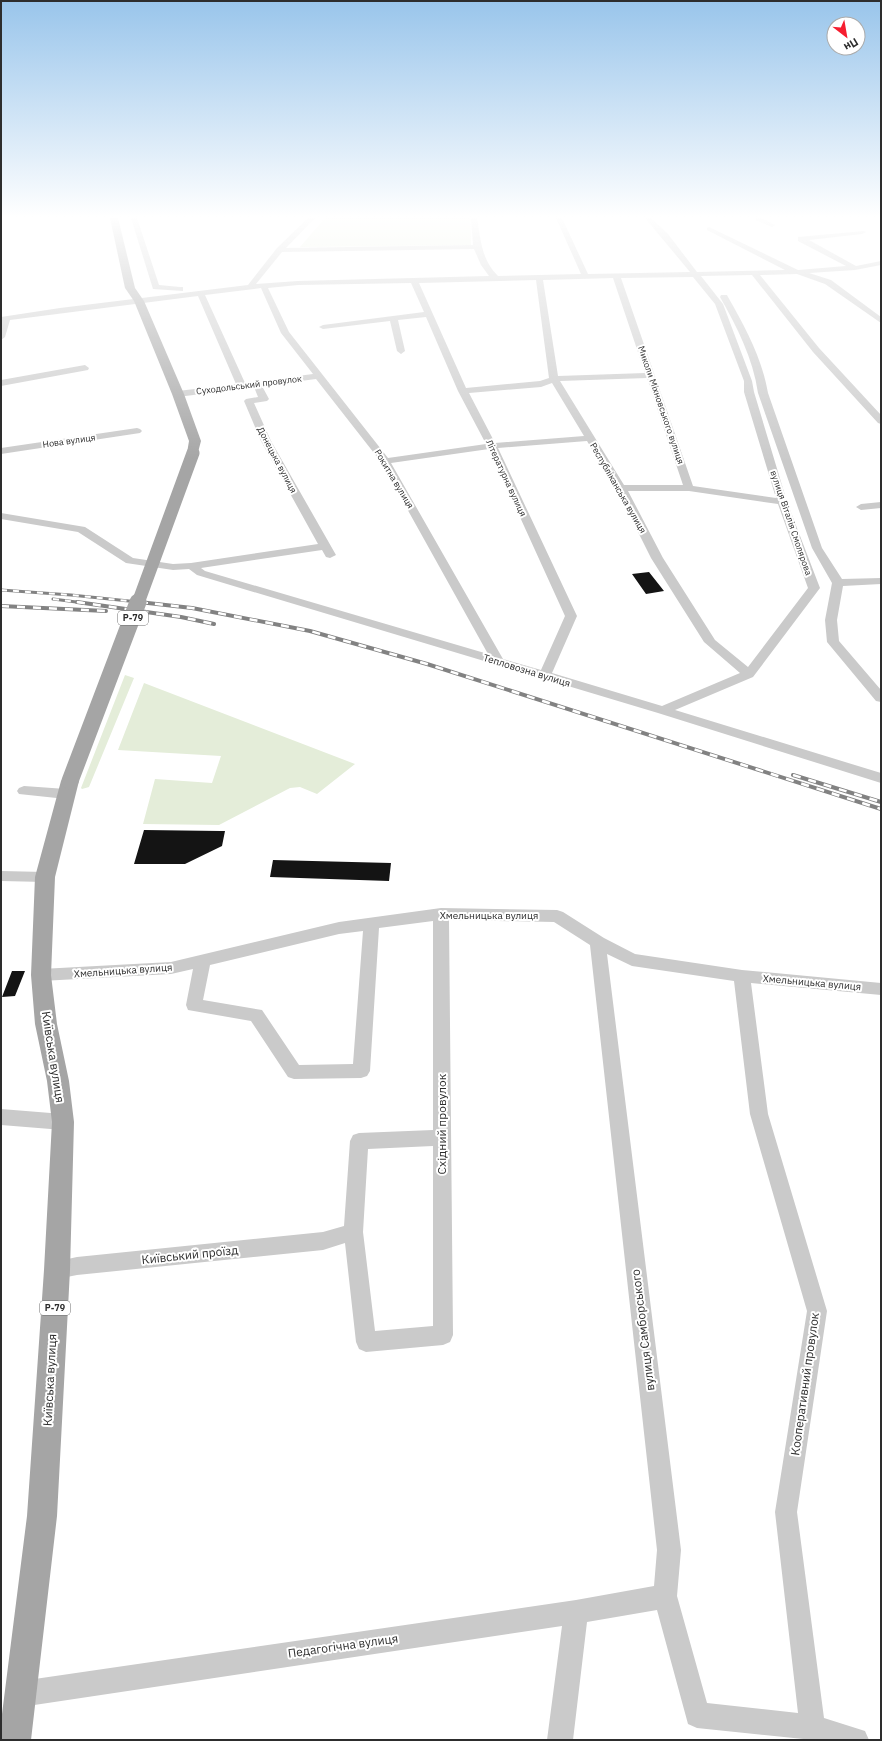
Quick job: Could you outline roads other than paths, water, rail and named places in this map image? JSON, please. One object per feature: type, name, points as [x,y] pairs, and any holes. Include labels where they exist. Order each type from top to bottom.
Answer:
[{"type":"main road","name":"Р-79","points":[[45,877],[68,788],[194,453],[195,441],[178,394],[139,300]]},
{"type":"main road","name":"Київська вулиця","points":[[15,1740],[42,1516],[57,1270],[63,1122],[58,1081],[46,1024],[41,975],[45,877]]},
{"type":"street","points":[[1,337],[4,319],[45,312],[147,299]]},
{"type":"street","points":[[203,299],[242,387]]},
{"type":"street","name":"Рокитна вулиця","points":[[269,299],[285,333],[385,461],[499,662]]},
{"type":"street","name":"Літературна вулиця","points":[[422,299],[463,392],[492,446],[571,616],[544,676]]},
{"type":"street","name":"Республіканська вулиця","points":[[542,299],[554,379],[620,488],[657,558],[710,642],[750,674]]},
{"type":"street","name":"Миколи Міхновського вулиця","points":[[624,299],[689,488]]},
{"type":"street","name":"вулиця Віталія Смолярова","points":[[715,299],[719,304],[746,374],[782,502],[814,588],[750,674]]},
{"type":"street","name":"вулиця Віталія Смолярова","points":[[725,299],[738,321],[762,380],[763,393],[817,548],[838,583]]},
{"type":"street","points":[[775,299],[816,350],[881,421]]},
{"type":"street","points":[[851,299],[881,321]]},
{"type":"street","points":[[323,327],[429,314]]},
{"type":"street","points":[[393,318],[401,351]]},
{"type":"street","points":[[1,383],[85,368]]},
{"type":"street","points":[[463,392],[541,384],[554,379],[651,375]]},
{"type":"street","name":"Суходольський провулок","points":[[178,394],[320,376]]},
{"type":"street","name":"Донецька вулиця","points":[[191,566],[327,550],[266,441],[249,401],[264,399],[257,385]]},
{"type":"street","name":"Нова вулиця","points":[[1,451],[137,431]]},
{"type":"street","points":[[385,461],[492,446],[590,438]]},
{"type":"street","points":[[620,488],[689,488],[782,502]]},
{"type":"street","points":[[861,507],[881,505]]},
{"type":"street","points":[[1,516],[81,529],[130,561],[173,567],[191,566]]},
{"type":"street","name":"Тепловозна вулиця","points":[[191,566],[201,573],[544,676],[663,710],[881,778]]},
{"type":"street","points":[[881,581],[838,583],[831,620],[834,642],[881,698]]},
{"type":"street","points":[[663,710],[750,674]]},
{"type":"street","points":[[24,791],[68,788]]},
{"type":"street","points":[[1,876],[45,877]]},
{"type":"street","name":"Хмельницька вулиця","points":[[41,975],[171,968],[339,928],[441,914],[557,916],[598,942],[632,960],[742,976],[881,989]]},
{"type":"street","name":"Східний провулок","points":[[353,1232],[363,1306],[366,1342],[443,1335],[441,914]]},
{"type":"street","points":[[203,960],[194,1006],[256,1015],[294,1072],[361,1071],[371,924]]},
{"type":"street","name":"вулиця Самборського","points":[[598,942],[669,1550],[665,1596],[697,1715],[812,1727]]},
{"type":"street","name":"Кооперативний провулок","points":[[742,976],[759,1114],[817,1311],[786,1512],[812,1727]]},
{"type":"street","points":[[1,1117],[63,1122]]},
{"type":"street","points":[[353,1232],[359,1140],[442,1138]]},
{"type":"street","name":"Київський проїзд","points":[[57,1270],[77,1266],[323,1241],[353,1232]]},
{"type":"street","name":"Педагогічна вулиця","points":[[21,1694],[576,1612],[665,1596]]},
{"type":"street","points":[[560,1740],[576,1612]]},
{"type":"street","points":[[812,1727],[856,1740]]},
{"type":"railway","points":[[1,590],[146,603]]},
{"type":"railway","points":[[53,599],[83,603]]},
{"type":"railway","points":[[77,602],[83,603]]},
{"type":"railway","points":[[139,602],[146,603]]},
{"type":"railway","points":[[83,603],[181,617],[214,624]]},
{"type":"railway","points":[[146,603],[192,608],[310,631],[427,664],[881,809]]},
{"type":"railway","points":[[1,606],[106,611]]},
{"type":"railway","points":[[793,775],[881,802]]}]
